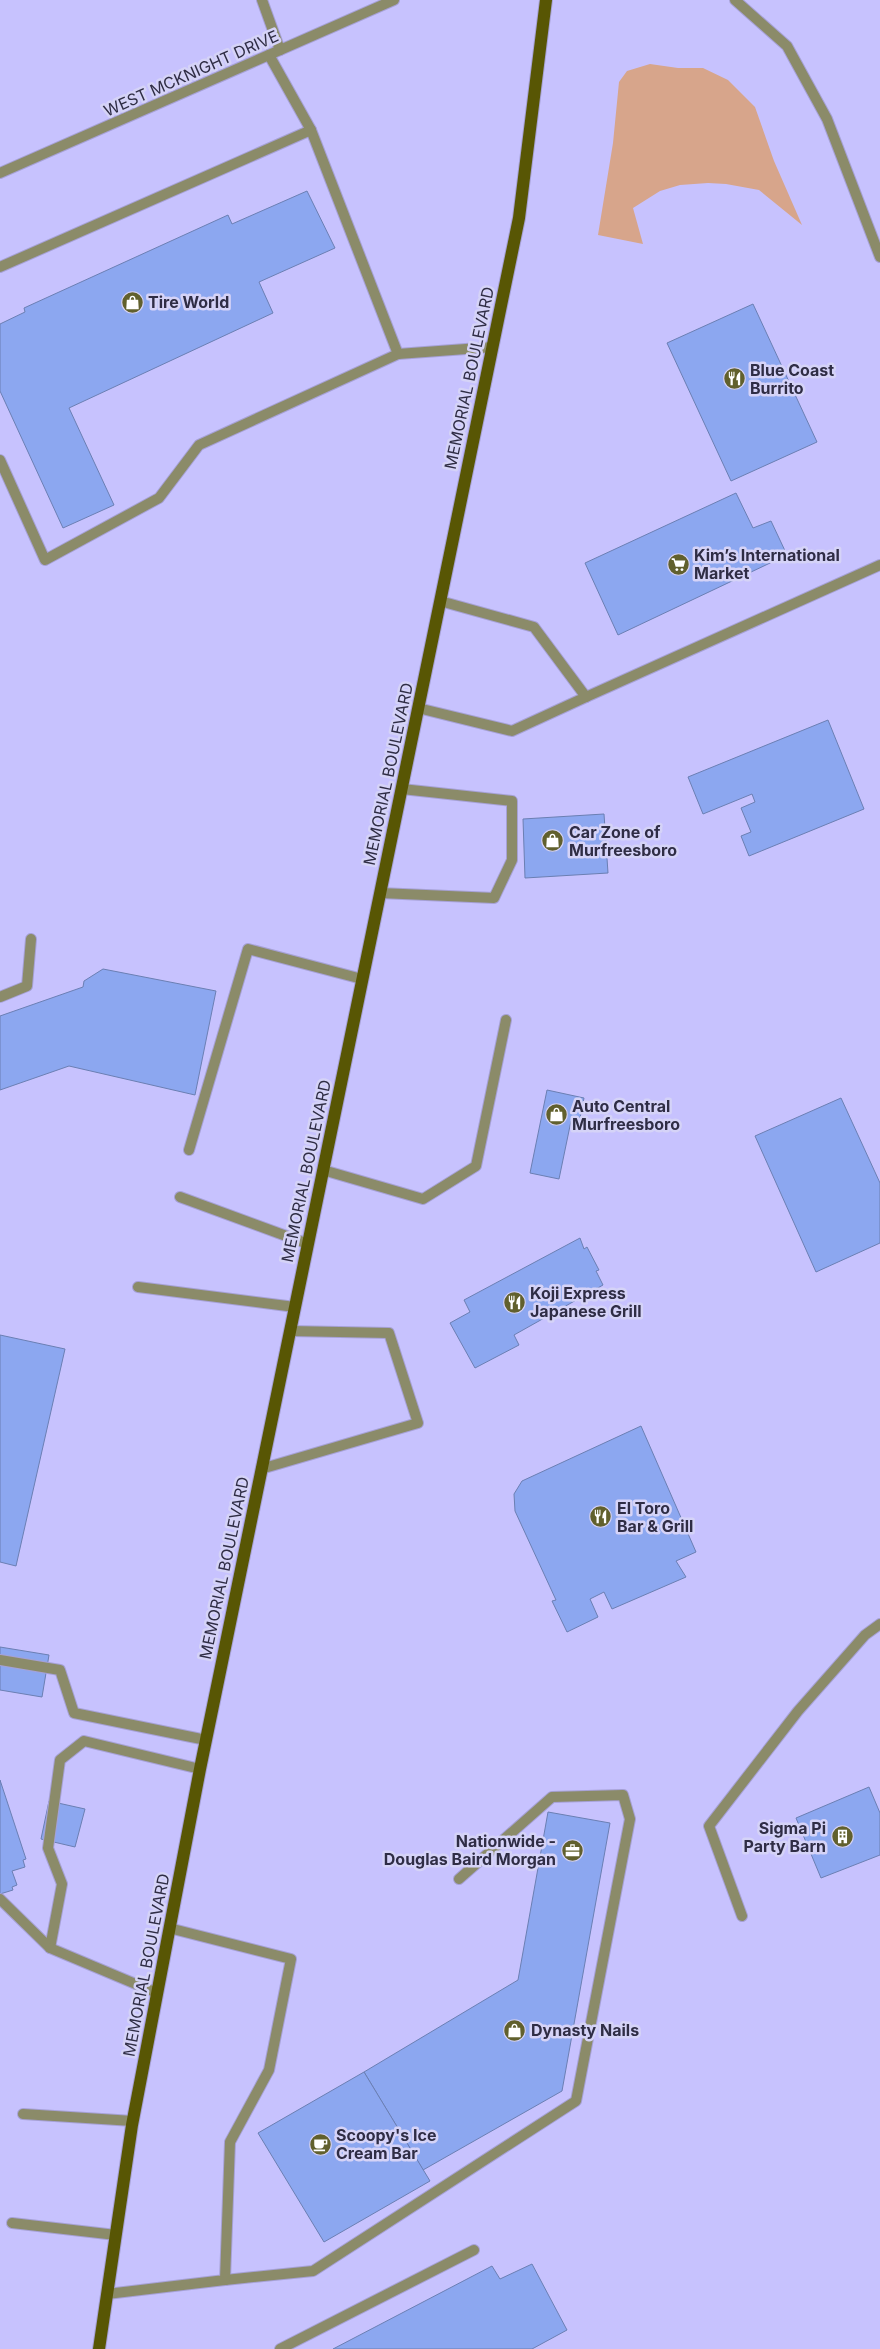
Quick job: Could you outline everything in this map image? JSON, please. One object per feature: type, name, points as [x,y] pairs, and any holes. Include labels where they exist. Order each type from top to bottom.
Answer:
[{"type":"main road","name":"MEMORIAL BOULEVARD","points":[[99,2349],[133,2121],[200,1769],[519,218],[546,0]]},
{"type":"street","points":[[262,0],[280,50]]},
{"type":"street","name":"WEST MCKNIGHT DRIVE","points":[[0,173],[394,0]]},
{"type":"street","points":[[735,0],[787,46],[827,119],[880,257]]},
{"type":"street","points":[[269,55],[311,130],[398,354]]},
{"type":"street","points":[[0,267],[311,130]]},
{"type":"street","points":[[0,460],[45,560],[159,498],[199,445],[398,354],[492,347]]},
{"type":"street","points":[[418,708],[512,731],[880,565]]},
{"type":"street","points":[[440,601],[534,627],[586,698]]},
{"type":"street","points":[[380,893],[494,898],[512,860],[512,801],[402,789]]},
{"type":"street","points":[[0,997],[27,986],[30,939]]},
{"type":"street","points":[[190,1150],[248,949],[362,979]]},
{"type":"street","points":[[323,1170],[423,1199],[476,1166],[506,1020]]},
{"type":"street","points":[[180,1197],[308,1244]]},
{"type":"street","points":[[138,1287],[295,1307]]},
{"type":"street","points":[[261,1469],[418,1423],[389,1333],[290,1331]]},
{"type":"street","points":[[742,1916],[708,1826],[798,1711],[865,1635],[880,1624]]},
{"type":"street","points":[[0,1660],[60,1670],[74,1713],[206,1740]]},
{"type":"street","points":[[50,1948],[62,1884],[48,1848],[60,1760],[84,1741],[200,1769]]},
{"type":"street","points":[[107,2294],[313,2271],[576,2101],[630,1819],[623,1795],[552,1797],[459,1879]]},
{"type":"street","points":[[0,1899],[50,1948],[157,1993]]},
{"type":"street","points":[[169,1928],[291,1959],[269,2070],[230,2142],[225,2280]]},
{"type":"street","points":[[23,2114],[133,2121]]},
{"type":"street","points":[[12,2223],[116,2234]]},
{"type":"street","points":[[280,2349],[474,2250]]},
{"type":"shaded area","points":[[650,64],[678,68],[703,68],[728,80],[755,107],[774,161],[802,225],[759,190],[708,183],[680,185],[660,191],[633,208],[643,244],[598,235],[613,143],[619,82],[627,71]]},
{"type":"building","points":[[307,191],[335,248],[259,282],[273,313],[69,408],[114,505],[63,528],[0,391],[0,324],[25,312],[24,308],[228,215],[232,224]]},
{"type":"building","points":[[753,304],[817,442],[731,481],[667,343]]},
{"type":"building","name":"Kim’s International Market","points":[[736,493],[753,528],[771,521],[787,555],[618,635],[585,563]]},
{"type":"building","points":[[828,720],[864,809],[749,856],[741,836],[751,832],[741,808],[755,802],[752,794],[703,814],[688,777]]},
{"type":"building","points":[[604,814],[608,873],[525,878],[523,819]]},
{"type":"building","points":[[103,969],[216,991],[195,1095],[69,1066],[0,1090],[0,1016],[83,987],[84,981]]},
{"type":"building","points":[[547,1090],[584,1098],[579,1123],[571,1121],[559,1179],[530,1173]]},
{"type":"building","points":[[841,1098],[880,1183],[880,1243],[816,1272],[755,1136]]},
{"type":"building","points":[[580,1238],[584,1249],[587,1247],[599,1270],[596,1271],[603,1285],[514,1335],[519,1345],[475,1368],[450,1323],[470,1312],[464,1300]]},
{"type":"building","points":[[0,1335],[65,1349],[16,1566],[0,1562]]},
{"type":"building","points":[[641,1426],[696,1552],[676,1561],[686,1577],[612,1609],[604,1592],[590,1599],[598,1617],[567,1632],[552,1601],[556,1600],[515,1511],[514,1494],[522,1481]]},
{"type":"building","points":[[0,1647],[49,1655],[42,1697],[0,1690]]},
{"type":"building","points":[[0,1780],[26,1859],[23,1860],[25,1867],[12,1871],[17,1885],[12,1887],[13,1890],[0,1894]]},
{"type":"building","name":"Sigma Pi Party Barn","points":[[869,1787],[880,1813],[880,1855],[821,1878],[796,1818]]},
{"type":"building","points":[[49,1801],[85,1809],[75,1847],[41,1839]]},
{"type":"building","points":[[548,1812],[610,1823],[562,2091],[423,2170],[364,2072],[518,1980]]},
{"type":"building","points":[[364,2072],[430,2181],[324,2242],[258,2133]]},
{"type":"building","points":[[532,2264],[567,2330],[532,2349],[333,2349],[492,2266],[500,2279]]},
{"type":"place","name":"Tire World","points":[[132,302]]},
{"type":"place","name":"Blue Coast Burrito","points":[[734,379]]},
{"type":"place","name":"Kim’s International Market","points":[[678,564]]},
{"type":"place","name":"Car Zone of Murfreesboro","points":[[553,841]]},
{"type":"place","name":"Auto Central Murfreesboro","points":[[556,1115]]},
{"type":"place","name":"Koji Express Japanese Grill","points":[[514,1302]]},
{"type":"place","name":"El Toro Bar & Grill","points":[[601,1517]]},
{"type":"place","name":"Sigma Pi Party Barn","points":[[842,1837]]},
{"type":"place","name":"Nationwide - Douglas Baird Morgan","points":[[572,1850]]},
{"type":"place","name":"Dynasty Nails","points":[[515,2030]]},
{"type":"place","name":"Scoopy's Ice Cream Bar","points":[[320,2144]]}]
